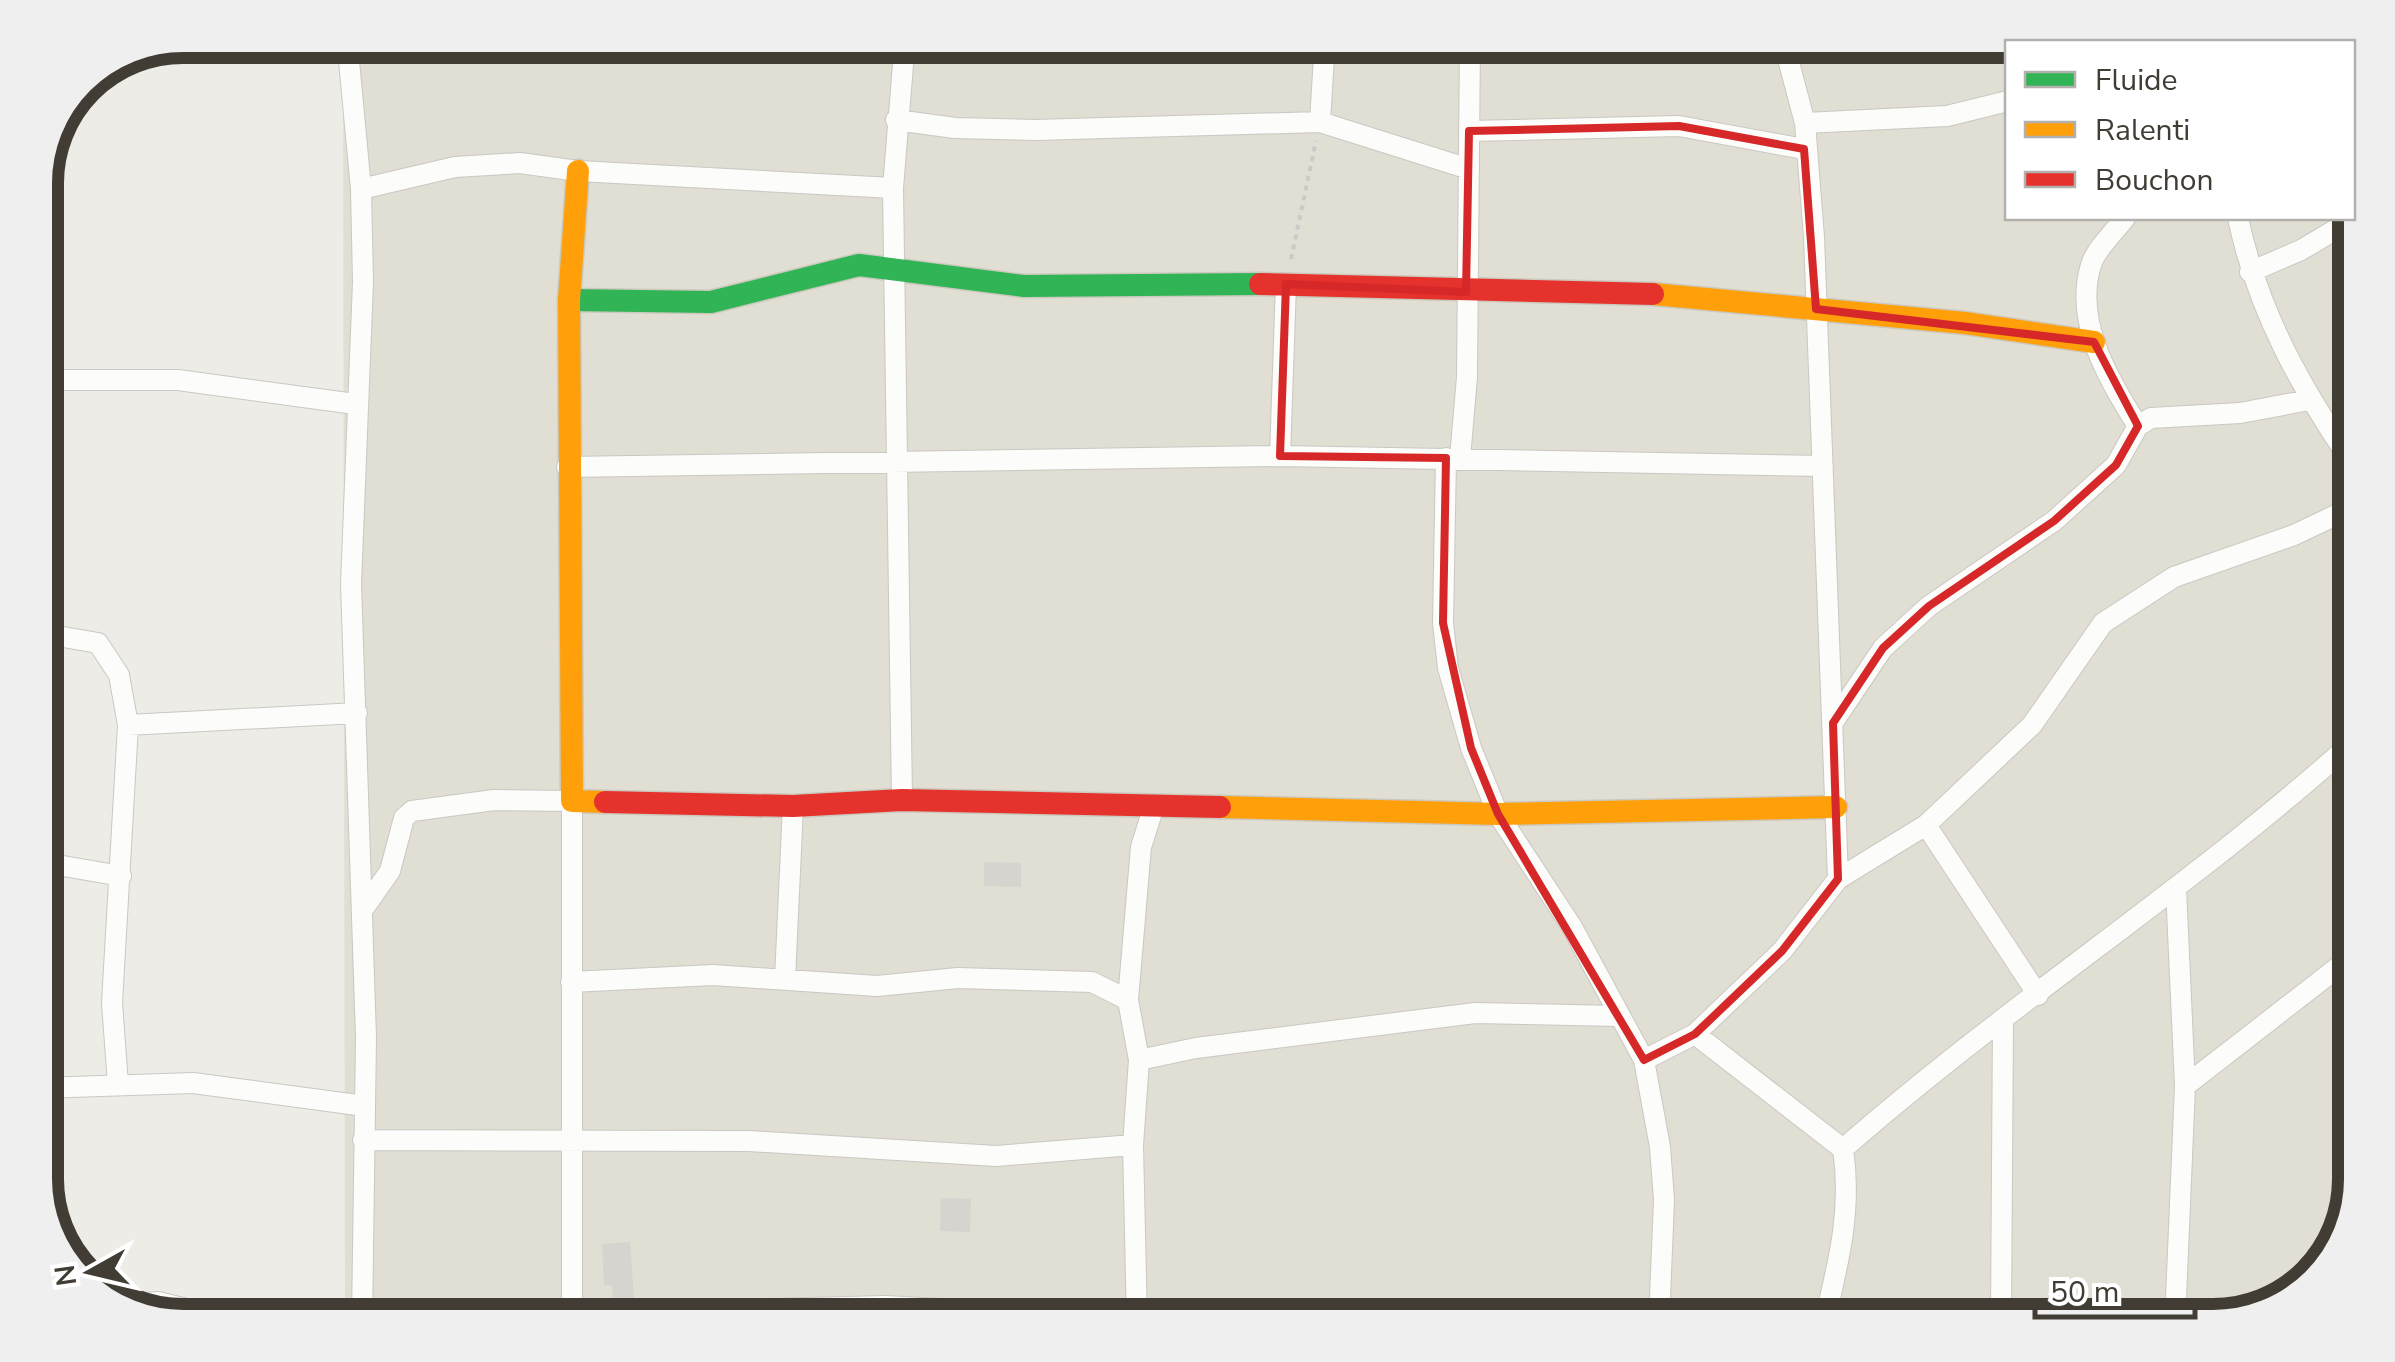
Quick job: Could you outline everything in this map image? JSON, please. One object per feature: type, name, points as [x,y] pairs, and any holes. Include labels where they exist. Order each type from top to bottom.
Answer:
[{"type":"street","points":[[349,58],[361,189],[363,282],[355,404],[351,584],[364,908],[362,1304]]},
{"type":"street","points":[[902,800],[893,188],[903,58]]},
{"type":"street","points":[[1320,122],[1324,58]]},
{"type":"street","points":[[1470,58],[1467,377],[1453,458],[1442,623],[1448,668],[1471,748],[1498,814],[1572,928],[1644,1060],[1660,1147],[1664,1200],[1660,1304]]},
{"type":"street","points":[[1789,58],[1805,123],[1823,466],[1838,879]]},
{"type":"street","points":[[1805,123],[1947,116],[2005,102]]},
{"type":"street","points":[[896,120],[955,128],[1035,130],[1320,122],[1469,169]]},
{"type":"street","points":[[1469,131],[1679,126],[1804,149]]},
{"type":"street","points":[[361,189],[455,167],[520,163],[578,171],[893,188]]},
{"type":"street","points":[[572,1304],[572,800],[567,467],[569,300],[578,171]]},
{"type":"street","points":[[2123,220],[2093,258],[2088,294],[2094,342],[2112,386],[2138,426]]},
{"type":"street","points":[[2238,220],[2261,304],[2309,400],[2337,442]]},
{"type":"street","points":[[2250,272],[2301,250],[2337,229]]},
{"type":"street","points":[[569,300],[710,302],[828,269],[859,265],[1024,286],[1286,284],[1466,292],[1686,295],[2094,342]]},
{"type":"street","points":[[1280,456],[1286,284]]},
{"type":"street","points":[[58,380],[178,380],[355,404]]},
{"type":"street","points":[[1833,722],[1884,648],[1929,606],[2054,521],[2116,465],[2138,426],[2162,417],[2240,412],[2309,400]]},
{"type":"street","points":[[567,467],[1280,456],[1823,466]]},
{"type":"street","points":[[1644,1060],[1694,1034],[1782,951],[1838,879],[1926,825],[2032,726],[2102,623],[2174,577],[2294,535],[2337,514]]},
{"type":"street","points":[[58,636],[98,643],[118,675],[128,724],[112,1003],[118,1084]]},
{"type":"street","points":[[128,724],[357,713]]},
{"type":"street","points":[[1842,1149],[1934,1070],[2038,995],[2284,804],[2338,756]]},
{"type":"street","points":[[364,908],[390,871],[404,818],[412,811],[494,800],[793,806],[902,800],[1498,814],[1836,807]]},
{"type":"street","points":[[785,979],[793,806]]},
{"type":"street","points":[[1137,1304],[1133,1145],[1139,1060],[1128,1000],[1141,847],[1154,806]]},
{"type":"street","points":[[1926,825],[2038,995]]},
{"type":"street","points":[[58,865],[121,876]]},
{"type":"street","points":[[2176,888],[2185,1086],[2176,1304]]},
{"type":"street","points":[[2185,1086],[2338,970]]},
{"type":"street","points":[[570,982],[641,976],[785,979],[877,986],[958,978],[1011,983],[1092,982],[1128,1000]]},
{"type":"street","points":[[1139,1060],[1196,1048],[1475,1013],[1618,1016]]},
{"type":"street","points":[[2001,1304],[2003,1020]]},
{"type":"street","points":[[1694,1034],[1842,1149],[1848,1189],[1844,1243],[1829,1304]]},
{"type":"street","points":[[58,1087],[193,1082],[364,1106]]},
{"type":"street","points":[[362,1140],[766,1142],[996,1156],[1133,1145]]},
{"type":"path","points":[[1286,284],[1320,122]]},
{"type":"highlighted area","points":[[1679,126],[1804,149],[1816,309],[2094,342],[2138,426],[2116,465],[2054,521],[1929,606],[1883,648],[1833,723],[1838,879],[1782,951],[1695,1034],[1644,1060],[1498,814],[1471,748],[1443,623],[1446,458],[1280,456],[1286,284],[1466,292],[1469,131]]},
{"type":"shaded area","points":[[343,58],[2005,58],[2005,220],[2337,220],[2338,1180],[2333,1212],[2321,1242],[2301,1268],[2275,1288],[2245,1300],[2213,1304],[345,1304]]},
{"type":"building","points":[[984,862],[1021,863],[1021,887],[984,886]]},
{"type":"building","points":[[941,1198],[971,1199],[970,1232],[940,1231]]},
{"type":"building","points":[[630,1242],[634,1299],[613,1299],[612,1285],[604,1285],[602,1244]]},
{"type":"traffic: fast","points":[[569,300],[711,302],[859,265],[1024,286],[1260,284]]},
{"type":"traffic: slow","points":[[578,171],[569,300],[572,801],[605,802]]},
{"type":"traffic: slow","points":[[1653,294],[1965,323],[2094,342]]},
{"type":"traffic: slow","points":[[1220,807],[1498,814],[1836,807]]},
{"type":"traffic: jam","points":[[1260,284],[1653,294]]},
{"type":"traffic: jam","points":[[605,802],[793,806],[902,800],[1220,807]]}]
